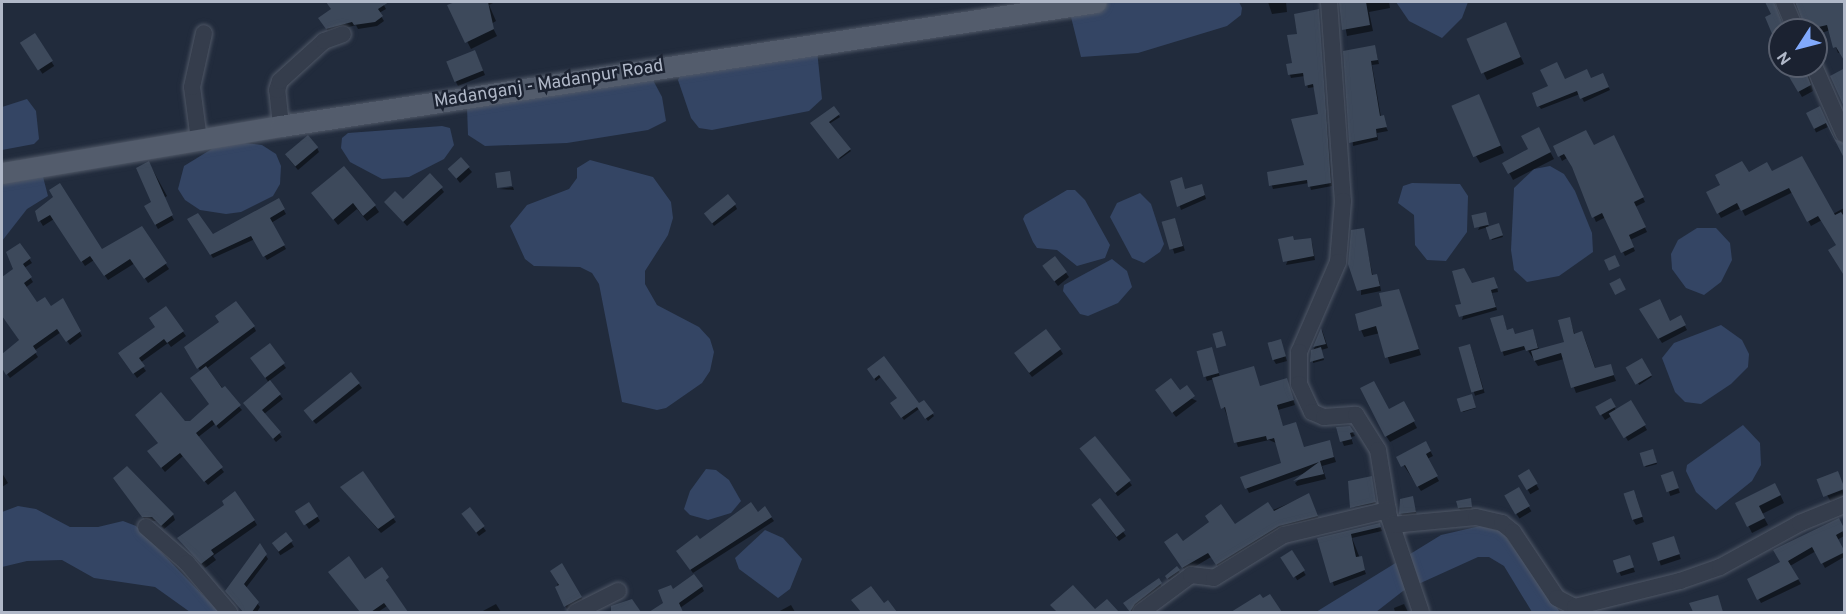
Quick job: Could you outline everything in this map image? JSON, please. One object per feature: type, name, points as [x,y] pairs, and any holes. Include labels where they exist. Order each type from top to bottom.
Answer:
[{"type":"main road","name":"Madanganj - Madanpur Road","points":[[2,172],[281,126],[1096,2]]},
{"type":"street","points":[[1329,2],[1343,201],[1338,262],[1299,352],[1299,384],[1312,412],[1324,417],[1356,415],[1383,465],[1390,517],[1421,612]]},
{"type":"street","points":[[1784,2],[1791,18]]},
{"type":"street","points":[[199,140],[192,87],[204,33]]},
{"type":"street","points":[[281,126],[277,90],[280,81],[324,41],[343,34]]},
{"type":"street","points":[[1819,78],[1845,134]]},
{"type":"street","points":[[1141,612],[1191,575],[1214,578],[1284,535],[1390,517],[1476,517],[1502,523],[1513,532],[1557,598],[1566,606],[1583,607],[1720,567],[1800,523],[1845,505]]},
{"type":"street","points":[[146,527],[187,563],[229,612]]},
{"type":"street","points":[[576,612],[618,591]]},
{"type":"water","points":[[1105,2],[1239,2],[1242,8],[1241,15],[1227,26],[1138,53],[1081,57],[1070,13]]},
{"type":"water","points":[[1396,2],[1468,2],[1462,18],[1442,38],[1409,21]]},
{"type":"water","points":[[817,50],[822,99],[809,111],[712,130],[699,128],[691,118],[678,80],[683,70]]},
{"type":"water","points":[[643,78],[653,80],[662,97],[666,121],[648,130],[567,143],[485,146],[468,135],[467,107]]},
{"type":"water","points":[[27,99],[36,111],[39,139],[34,144],[2,150],[2,107]]},
{"type":"water","points":[[442,126],[450,128],[454,145],[444,159],[409,177],[382,179],[350,162],[341,148],[342,138],[348,133]]},
{"type":"water","points":[[244,143],[262,145],[276,154],[281,166],[280,184],[273,196],[241,212],[226,214],[200,210],[185,200],[178,189],[184,166],[215,147]]},
{"type":"water","points":[[590,160],[653,177],[671,202],[673,218],[668,235],[645,271],[645,284],[657,305],[699,327],[710,339],[714,352],[710,371],[702,383],[666,408],[657,410],[622,402],[599,284],[592,273],[580,267],[534,266],[525,259],[510,226],[527,205],[569,189],[577,178],[577,168]]},
{"type":"water","points":[[1550,166],[1564,174],[1575,191],[1592,233],[1593,252],[1559,276],[1527,282],[1514,270],[1511,250],[1514,188],[1534,169]]},
{"type":"water","points":[[42,173],[48,196],[27,209],[2,241],[2,180]]},
{"type":"water","points":[[1412,183],[1460,184],[1468,196],[1467,232],[1446,261],[1427,260],[1415,245],[1414,215],[1398,203],[1403,186]]},
{"type":"water","points":[[1067,190],[1075,190],[1085,200],[1110,245],[1105,258],[1077,266],[1057,250],[1037,248],[1033,242],[1023,219],[1025,215]]},
{"type":"water","points":[[1140,193],[1151,204],[1164,244],[1160,252],[1144,263],[1132,258],[1110,217],[1117,203]]},
{"type":"water","points":[[1697,228],[1716,228],[1730,243],[1732,260],[1721,282],[1704,295],[1686,288],[1672,269],[1671,254],[1678,240]]},
{"type":"water","points":[[1112,259],[1127,271],[1132,287],[1118,303],[1088,316],[1080,314],[1063,291],[1064,285]]},
{"type":"water","points":[[1721,325],[1742,340],[1749,354],[1748,367],[1731,384],[1701,404],[1685,402],[1675,392],[1662,358],[1674,343]]},
{"type":"water","points":[[1743,425],[1760,443],[1761,465],[1752,481],[1716,510],[1696,492],[1686,471],[1687,465]]},
{"type":"water","points":[[706,469],[716,470],[729,480],[741,501],[731,513],[708,520],[690,515],[684,509],[690,491]]},
{"type":"water","points":[[18,506],[36,509],[70,527],[98,527],[123,521],[136,526],[219,612],[190,612],[155,587],[94,578],[62,560],[27,561],[2,567],[2,512]]},
{"type":"water","points":[[1480,526],[1502,532],[1560,612],[1532,612],[1504,566],[1489,557],[1478,557],[1403,591],[1376,612],[1316,612],[1441,535]]},
{"type":"water","points":[[765,530],[783,538],[802,559],[790,589],[778,598],[739,569],[735,558]]},
{"type":"building","points":[[326,2],[389,2],[378,9],[383,16],[375,22],[354,25],[352,22],[326,29],[318,18],[331,9]]},
{"type":"building","points":[[455,2],[488,2],[494,29],[465,43],[447,5]]},
{"type":"building","points":[[1339,2],[1366,2],[1370,25],[1342,30]]},
{"type":"building","points":[[1765,2],[1774,2],[1780,18],[1768,18],[1768,24],[1765,17],[1771,14]]},
{"type":"building","points":[[1795,2],[1845,2],[1845,62],[1836,47],[1833,48],[1828,18],[1801,18]]},
{"type":"building","points":[[1319,9],[1331,183],[1308,187],[1307,180],[1269,186],[1267,172],[1304,165],[1291,119],[1318,114],[1313,84],[1305,86],[1303,73],[1288,75],[1286,64],[1292,63],[1287,35],[1297,34],[1294,14]]},
{"type":"building","points":[[1506,22],[1521,57],[1481,74],[1466,39]]},
{"type":"building","points":[[35,33],[53,61],[38,70],[20,43]]},
{"type":"building","points":[[1375,45],[1378,60],[1371,61],[1380,116],[1384,115],[1387,127],[1376,129],[1377,137],[1349,143],[1343,51]]},
{"type":"building","points":[[475,50],[483,70],[454,82],[446,62]]},
{"type":"building","points":[[1557,62],[1565,79],[1587,69],[1591,78],[1603,73],[1609,87],[1580,99],[1577,91],[1537,107],[1532,93],[1548,86],[1540,70]]},
{"type":"building","points":[[1845,68],[1845,109],[1830,76]]},
{"type":"building","points":[[1790,78],[1808,78],[1811,85],[1798,92]]},
{"type":"building","points":[[1479,94],[1501,146],[1473,157],[1451,106]]},
{"type":"building","points":[[834,106],[840,114],[829,122],[851,149],[838,159],[810,123]]},
{"type":"building","points":[[1820,106],[1835,139],[1845,144],[1845,160],[1826,123],[1814,129],[1806,113]]},
{"type":"building","points":[[1539,127],[1551,152],[1508,174],[1502,163],[1528,149],[1521,136]]},
{"type":"building","points":[[1586,130],[1594,145],[1614,135],[1644,197],[1634,202],[1646,227],[1629,235],[1634,247],[1621,253],[1602,213],[1592,218],[1572,167],[1564,154],[1558,157],[1553,146]]},
{"type":"building","points":[[308,135],[318,147],[295,167],[285,154]]},
{"type":"building","points":[[1802,156],[1835,215],[1841,212],[1845,218],[1845,277],[1828,250],[1836,245],[1818,216],[1807,222],[1789,188],[1741,211],[1737,203],[1717,214],[1706,192],[1720,185],[1715,175],[1742,161],[1749,172],[1767,162],[1772,171]]},
{"type":"building","points":[[461,157],[470,167],[456,179],[448,169]]},
{"type":"building","points":[[149,161],[173,215],[155,225],[144,206],[151,202],[136,168]]},
{"type":"building","points":[[344,166],[376,205],[363,216],[353,203],[333,220],[311,193]]},
{"type":"building","points":[[510,171],[512,186],[497,188],[495,173]]},
{"type":"building","points":[[430,173],[443,187],[403,222],[384,202],[395,191],[403,199]]},
{"type":"building","points":[[1182,177],[1185,189],[1202,184],[1205,195],[1177,207],[1170,181]]},
{"type":"building","points":[[60,183],[102,249],[142,226],[167,263],[144,279],[130,259],[104,276],[90,256],[81,262],[50,215],[38,222],[35,211],[53,197],[49,190]]},
{"type":"building","points":[[728,194],[736,204],[712,224],[704,214]]},
{"type":"building","points":[[279,198],[285,209],[270,218],[285,245],[263,257],[251,236],[210,255],[187,219],[198,213],[213,234]]},
{"type":"building","points":[[1486,212],[1489,225],[1474,228],[1471,215]]},
{"type":"building","points":[[1175,218],[1183,246],[1170,250],[1162,222]]},
{"type":"building","points":[[1499,223],[1503,235],[1490,240],[1486,227]]},
{"type":"building","points":[[1364,228],[1372,275],[1377,274],[1380,286],[1357,291],[1348,264],[1351,230]]},
{"type":"building","points":[[1293,236],[1294,240],[1311,238],[1314,256],[1283,262],[1278,239]]},
{"type":"building","points":[[20,243],[31,258],[23,264],[32,277],[24,283],[37,302],[45,297],[51,306],[63,298],[81,331],[66,342],[57,329],[33,346],[37,352],[6,375],[2,368],[2,354],[19,340],[2,316],[2,277],[13,269],[6,252]]},
{"type":"building","points":[[1615,255],[1620,266],[1609,271],[1604,260]]},
{"type":"building","points":[[1055,256],[1067,272],[1054,282],[1042,266]]},
{"type":"building","points":[[1464,268],[1472,283],[1494,277],[1498,288],[1491,290],[1496,307],[1459,317],[1455,305],[1461,304],[1452,271]]},
{"type":"building","points":[[1620,278],[1626,290],[1615,295],[1609,283]]},
{"type":"building","points":[[1399,289],[1419,349],[1385,358],[1376,326],[1359,331],[1355,314],[1382,306],[1379,293]]},
{"type":"building","points":[[1660,299],[1670,321],[1681,315],[1686,325],[1658,339],[1639,309]]},
{"type":"building","points":[[236,301],[255,326],[197,369],[184,347],[219,322],[215,316]]},
{"type":"building","points":[[166,306],[184,331],[167,343],[164,339],[139,358],[145,366],[133,374],[118,353],[155,327],[149,318]]},
{"type":"building","points":[[1503,315],[1507,330],[1513,328],[1515,334],[1533,329],[1538,348],[1526,351],[1524,346],[1501,352],[1490,318]]},
{"type":"building","points":[[1570,317],[1574,334],[1582,331],[1595,368],[1611,364],[1614,375],[1571,388],[1561,353],[1534,361],[1531,351],[1564,342],[1558,320]]},
{"type":"building","points":[[1321,328],[1326,344],[1313,347]]},
{"type":"building","points":[[1046,329],[1061,349],[1029,373],[1014,353]]},
{"type":"building","points":[[1222,331],[1226,345],[1217,348],[1212,334]]},
{"type":"building","points":[[1281,339],[1286,356],[1273,360],[1268,343]]},
{"type":"building","points":[[270,343],[285,363],[265,378],[250,358]]},
{"type":"building","points":[[1470,344],[1483,389],[1471,392],[1458,347]]},
{"type":"building","points":[[1212,347],[1219,373],[1204,377],[1197,351]]},
{"type":"building","points":[[1321,347],[1324,358],[1310,362],[1311,350]]},
{"type":"building","points":[[884,356],[919,403],[924,400],[934,413],[925,419],[917,407],[901,418],[890,403],[897,398],[879,375],[874,379],[867,369]]},
{"type":"building","points":[[1642,358],[1652,375],[1636,385],[1626,368]]},
{"type":"building","points":[[206,366],[222,388],[225,386],[241,405],[216,426],[212,420],[196,433],[223,467],[204,482],[180,453],[161,468],[147,451],[158,443],[135,415],[161,392],[185,421],[190,421],[209,404],[190,378]]},
{"type":"building","points":[[1254,366],[1260,386],[1287,378],[1294,400],[1277,405],[1283,426],[1296,422],[1304,447],[1330,440],[1334,457],[1320,461],[1324,474],[1293,481],[1319,462],[1245,489],[1240,477],[1281,463],[1274,438],[1267,440],[1266,436],[1234,443],[1225,407],[1221,409],[1212,378]]},
{"type":"building","points":[[351,372],[360,383],[312,421],[304,410]]},
{"type":"building","points":[[1171,378],[1180,390],[1187,385],[1195,396],[1172,413],[1155,390]]},
{"type":"building","points":[[270,380],[281,394],[262,410],[281,432],[273,439],[243,403]]},
{"type":"building","points":[[1374,381],[1389,409],[1404,401],[1415,421],[1385,437],[1360,388]]},
{"type":"building","points":[[1472,394],[1476,407],[1461,412],[1457,399]]},
{"type":"building","points":[[1611,398],[1616,407],[1600,415],[1595,407]]},
{"type":"building","points":[[1631,400],[1646,425],[1624,438],[1609,413]]},
{"type":"building","points":[[1350,426],[1354,432],[1350,433],[1352,439],[1340,442],[1336,427]]},
{"type":"building","points":[[1095,436],[1131,480],[1115,493],[1079,449]]},
{"type":"building","points":[[1426,441],[1431,451],[1426,454],[1438,476],[1417,487],[1405,465],[1401,467],[1396,457]]},
{"type":"building","points":[[1653,449],[1657,462],[1644,466],[1640,453]]},
{"type":"building","points":[[127,466],[174,514],[161,526],[152,517],[142,517],[113,478]]},
{"type":"building","points":[[1529,469],[1538,484],[1527,490],[1518,476]]},
{"type":"building","points":[[363,471],[395,517],[378,529],[340,487]]},
{"type":"building","points":[[1673,471],[1679,488],[1667,492],[1661,475]]},
{"type":"building","points":[[1838,471],[1844,489],[1823,497],[1817,479]]},
{"type":"building","points":[[1372,476],[1376,502],[1350,508],[1348,481]]},
{"type":"building","points":[[1775,483],[1781,495],[1759,506],[1765,518],[1747,527],[1735,503]]},
{"type":"building","points":[[1519,487],[1530,506],[1515,515],[1504,496]]},
{"type":"building","points":[[1634,490],[1643,517],[1632,520],[1624,493]]},
{"type":"building","points":[[235,491],[255,520],[211,550],[214,554],[201,564],[177,538],[224,505],[222,501]]},
{"type":"building","points":[[1309,493],[1318,516],[1279,526],[1216,565],[1208,553],[1182,568],[1164,542],[1177,533],[1183,541],[1209,522],[1205,516],[1221,504],[1235,524],[1268,502],[1274,511]]},
{"type":"building","points":[[1413,496],[1416,512],[1399,514],[1400,499]]},
{"type":"building","points":[[1100,498],[1125,530],[1117,537],[1091,505]]},
{"type":"building","points":[[1471,498],[1472,507],[1458,508],[1456,501]]},
{"type":"building","points":[[309,502],[318,516],[304,526],[295,511]]},
{"type":"building","points":[[751,502],[758,512],[765,506],[772,517],[690,570],[676,551],[697,535],[700,539]]},
{"type":"building","points":[[470,507],[485,526],[476,533],[461,514]]},
{"type":"building","points":[[1839,518],[1845,530],[1836,535],[1845,552],[1821,564],[1812,547],[1788,561],[1799,579],[1757,600],[1747,579],[1780,562],[1773,550]]},
{"type":"building","points":[[1380,523],[1381,527],[1351,534],[1356,557],[1362,556],[1365,570],[1330,583],[1317,538]]},
{"type":"building","points":[[286,532],[293,541],[279,552],[272,543]]},
{"type":"building","points":[[1674,536],[1680,554],[1658,561],[1652,543]]},
{"type":"building","points":[[260,543],[267,554],[244,584],[259,602],[252,612],[243,612],[225,591]]},
{"type":"building","points":[[1292,550],[1305,570],[1293,578],[1280,558]]},
{"type":"building","points":[[1630,555],[1634,567],[1617,573],[1613,561]]},
{"type":"building","points":[[349,556],[365,579],[382,567],[389,577],[386,580],[408,612],[391,612],[384,603],[371,612],[360,612],[328,572]]},
{"type":"building","points":[[562,563],[582,597],[564,607],[555,587],[559,585],[550,571]]},
{"type":"building","points":[[1177,566],[1180,570],[1167,579],[1165,576]]},
{"type":"building","points":[[694,574],[703,586],[679,603],[683,612],[649,612],[663,603],[658,590],[671,585],[673,589]]},
{"type":"building","points":[[1159,578],[1162,583],[1135,604],[1130,612],[1123,603]]},
{"type":"building","points":[[1073,585],[1095,609],[1107,599],[1119,612],[1057,612],[1050,605]]},
{"type":"building","points":[[871,586],[884,603],[888,600],[897,612],[861,612],[851,600]]},
{"type":"building","points":[[1260,594],[1263,598],[1270,594],[1282,612],[1231,612]]},
{"type":"building","points":[[1718,595],[1723,612],[1693,612],[1689,603]]},
{"type":"building","points":[[632,599],[641,612],[611,612],[611,606]]}]
